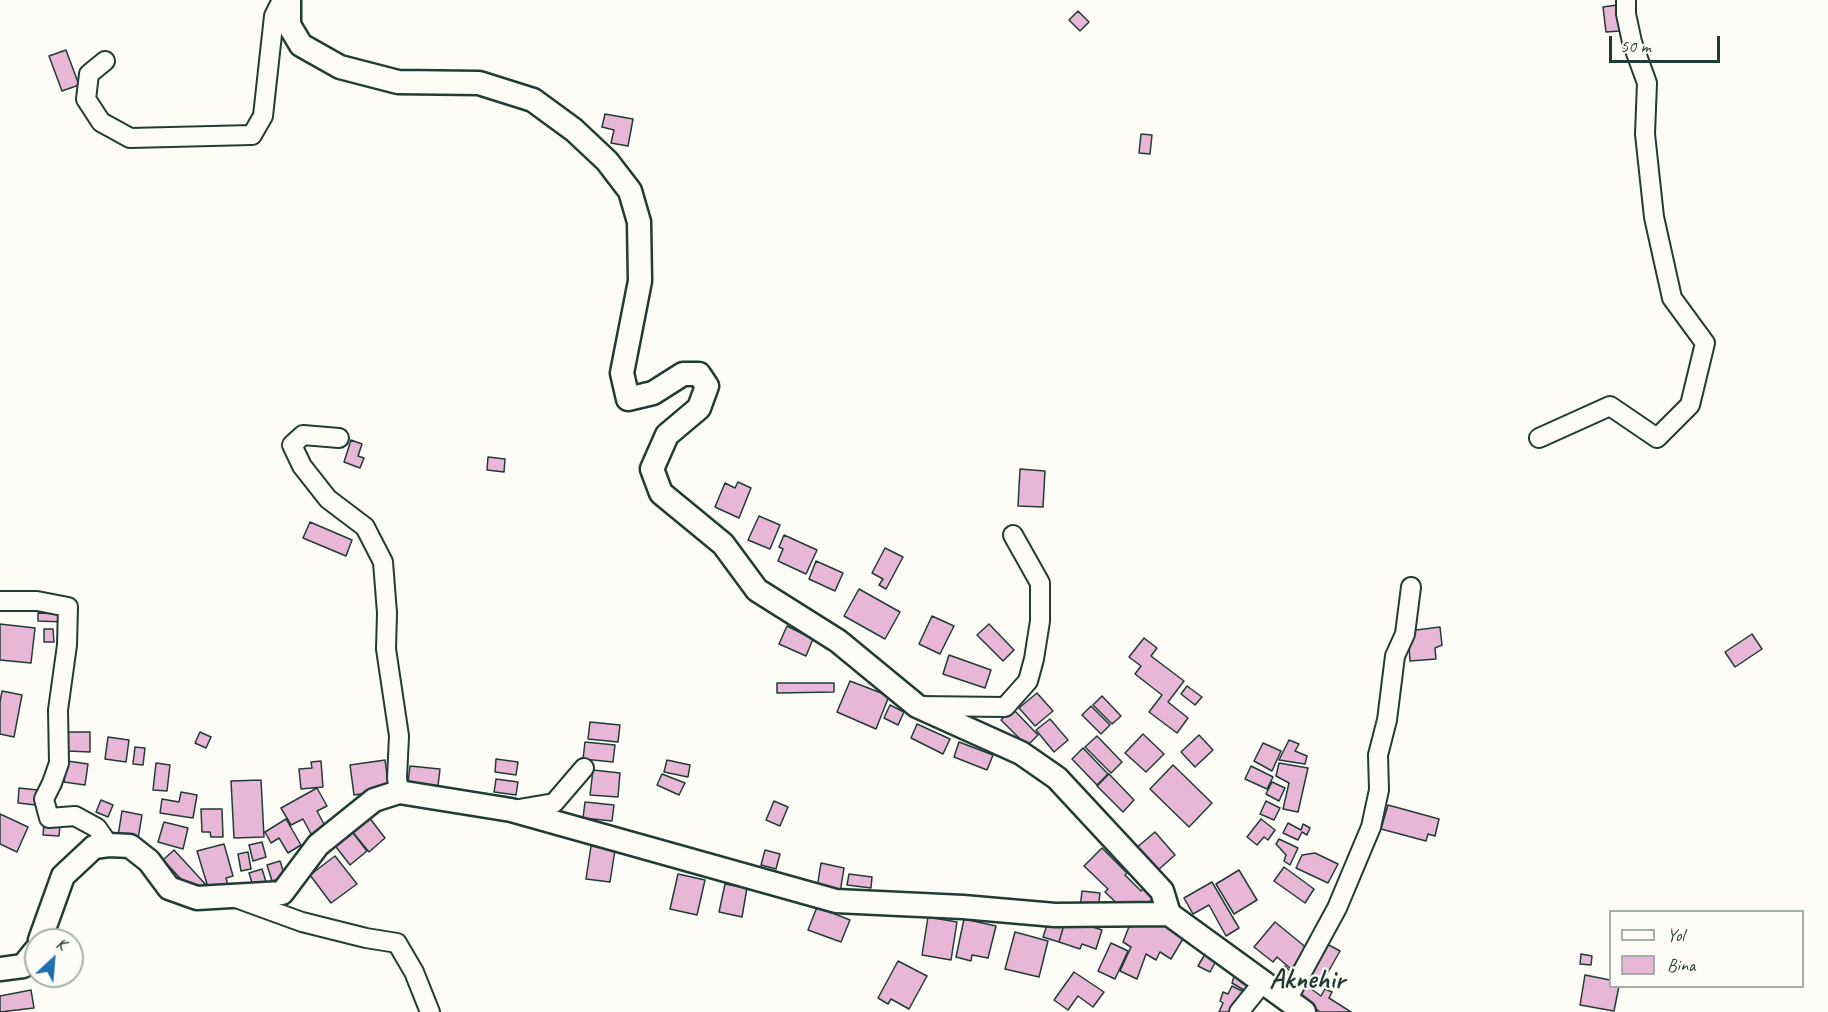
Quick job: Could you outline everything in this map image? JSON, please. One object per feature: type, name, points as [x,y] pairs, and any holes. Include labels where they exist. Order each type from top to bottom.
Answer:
[{"type":"street","points":[[105,61],[89,74],[86,99],[101,123],[130,138],[252,135],[263,116],[274,16],[282,0]]},
{"type":"street","points":[[290,0],[289,25],[301,45],[340,67],[398,82],[479,83],[533,100],[574,130],[607,160],[630,191],[639,222],[640,280],[622,373],[628,399],[653,393],[683,374],[699,374],[706,386],[699,408],[667,435],[652,469],[661,493],[723,544],[757,590],[838,641],[917,706],[1021,753],[1057,778],[1162,891],[1169,914]]},
{"type":"street","points":[[1539,438],[1610,406],[1657,438],[1690,405],[1705,343],[1672,298],[1654,217],[1645,134],[1647,83],[1632,42],[1626,14],[1626,0]]},
{"type":"street","points":[[339,438],[303,435],[292,445],[302,466],[328,499],[365,527],[383,562],[387,613],[386,649],[399,736],[397,778],[399,792]]},
{"type":"street","points":[[917,706],[1005,707],[1028,681],[1040,621],[1040,583],[1014,536]]},
{"type":"street","points":[[227,898],[282,893],[318,845],[374,800],[399,792],[511,810],[836,901],[963,907],[1055,915],[1169,914],[1264,981],[1295,1006],[1371,827],[1379,790],[1378,755],[1387,720],[1395,656],[1405,634],[1411,587]]},
{"type":"street","points":[[0,601],[37,601],[68,607],[67,645],[58,710],[59,763],[44,799],[49,818],[75,816],[97,828],[109,845]]},
{"type":"street","points":[[511,810],[554,803],[584,768]]},
{"type":"street","points":[[44,928],[63,876],[94,847],[130,846],[149,861],[169,888],[198,898],[240,898],[303,922],[366,939],[397,943],[414,972],[430,1012]]},
{"type":"street","points":[[0,969],[24,965]]},
{"type":"street","points":[[1239,1012],[1264,981]]},
{"type":"building","points":[[1617,5],[1620,31],[1606,32],[1603,7]]},
{"type":"building","points":[[1078,11],[1089,22],[1080,31],[1069,20]]},
{"type":"building","points":[[66,50],[79,85],[62,91],[49,56]]},
{"type":"building","points":[[605,114],[633,119],[628,146],[611,143],[614,130],[602,127]]},
{"type":"building","points":[[1141,134],[1152,135],[1150,154],[1139,153]]},
{"type":"building","points":[[351,440],[362,444],[358,456],[364,458],[360,468],[344,462]]},
{"type":"building","points":[[488,457],[505,459],[504,472],[487,470]]},
{"type":"building","points":[[1020,469],[1045,471],[1043,507],[1018,506]]},
{"type":"building","points":[[738,482],[751,488],[739,518],[715,507],[725,483],[735,488]]},
{"type":"building","points":[[759,516],[780,525],[770,549],[748,540]]},
{"type":"building","points":[[310,522],[352,540],[346,556],[303,538]]},
{"type":"building","points":[[784,535],[817,550],[806,574],[778,561],[783,549],[779,547]]},
{"type":"building","points":[[885,548],[903,557],[886,589],[879,585],[883,579],[872,573]]},
{"type":"building","points":[[816,561],[843,573],[835,591],[809,579]]},
{"type":"building","points":[[859,589],[900,612],[885,639],[844,616]]},
{"type":"building","points":[[38,613],[64,614],[64,622],[38,621]]},
{"type":"building","points":[[932,616],[954,626],[940,654],[919,644]]},
{"type":"building","points":[[0,624],[35,628],[31,663],[0,660]]},
{"type":"building","points":[[989,624],[1014,650],[1003,661],[977,635]]},
{"type":"building","points":[[787,626],[813,639],[806,656],[779,644]]},
{"type":"building","points":[[1440,627],[1442,645],[1435,648],[1436,659],[1410,661],[1408,631]]},
{"type":"building","points":[[44,629],[53,629],[54,642],[44,642]]},
{"type":"building","points":[[1752,634],[1762,649],[1735,667],[1725,652]]},
{"type":"building","points":[[1144,638],[1157,648],[1151,656],[1184,681],[1168,702],[1188,718],[1177,733],[1149,712],[1162,695],[1135,674],[1141,666],[1129,657]]},
{"type":"building","points":[[949,655],[991,670],[985,688],[943,674]]},
{"type":"building","points":[[850,681],[889,696],[876,729],[837,712]]},
{"type":"building","points":[[777,683],[834,683],[834,692],[777,693]]},
{"type":"building","points":[[1187,686],[1202,697],[1195,705],[1181,694]]},
{"type":"building","points":[[2,691],[22,695],[14,737],[0,734]]},
{"type":"building","points":[[1037,693],[1053,711],[1035,726],[1019,708]]},
{"type":"building","points":[[1102,696],[1121,716],[1112,724],[1093,705]]},
{"type":"building","points":[[890,705],[904,712],[898,725],[884,718]]},
{"type":"building","points":[[1091,706],[1110,725],[1101,734],[1082,715]]},
{"type":"building","points":[[1013,709],[1038,735],[1027,746],[1001,720]]},
{"type":"building","points":[[1050,719],[1068,740],[1054,752],[1036,730]]},
{"type":"building","points":[[590,722],[620,725],[618,742],[588,739]]},
{"type":"building","points":[[917,724],[950,739],[943,754],[911,738]]},
{"type":"building","points":[[68,732],[90,732],[90,752],[68,751]]},
{"type":"building","points":[[200,732],[211,737],[206,748],[195,743]]},
{"type":"building","points":[[1143,734],[1164,754],[1146,772],[1125,753]]},
{"type":"building","points":[[1199,735],[1213,750],[1195,767],[1181,752]]},
{"type":"building","points":[[1097,736],[1122,762],[1111,773],[1085,747]]},
{"type":"building","points":[[108,737],[129,740],[126,762],[105,759]]},
{"type":"building","points":[[1289,740],[1299,744],[1295,751],[1307,756],[1305,764],[1279,760]]},
{"type":"building","points":[[585,742],[615,745],[613,762],[583,759]]},
{"type":"building","points":[[959,742],[993,755],[987,770],[954,757]]},
{"type":"building","points":[[1263,743],[1281,751],[1272,771],[1254,761]]},
{"type":"building","points":[[135,747],[145,748],[143,765],[133,764]]},
{"type":"building","points":[[1083,748],[1108,774],[1097,785],[1072,759]]},
{"type":"building","points":[[496,759],[518,762],[516,775],[495,772]]},
{"type":"building","points":[[385,760],[389,790],[354,795],[350,765]]},
{"type":"building","points":[[667,760],[690,765],[688,777],[664,772]]},
{"type":"building","points":[[67,761],[88,764],[85,785],[64,782]]},
{"type":"building","points":[[321,761],[323,787],[301,789],[299,769],[312,768],[311,762]]},
{"type":"building","points":[[156,763],[170,765],[167,791],[153,790]]},
{"type":"building","points":[[1279,763],[1308,768],[1298,812],[1283,809],[1289,783],[1276,776]]},
{"type":"building","points":[[1173,765],[1212,803],[1189,827],[1150,789]]},
{"type":"building","points":[[410,766],[440,769],[438,786],[408,783]]},
{"type":"building","points":[[1251,766],[1273,777],[1267,789],[1245,779]]},
{"type":"building","points":[[593,770],[620,773],[618,797],[590,795]]},
{"type":"building","points":[[662,774],[685,783],[679,795],[657,785]]},
{"type":"building","points":[[1109,774],[1134,800],[1123,812],[1097,786]]},
{"type":"building","points":[[496,779],[518,782],[516,795],[494,792]]},
{"type":"building","points":[[261,780],[264,837],[234,838],[231,781]]},
{"type":"building","points":[[1272,782],[1285,788],[1279,801],[1266,794]]},
{"type":"building","points":[[19,788],[38,790],[36,805],[18,803]]},
{"type":"building","points":[[317,788],[327,806],[317,811],[326,828],[312,836],[303,819],[291,825],[281,808]]},
{"type":"building","points":[[181,792],[197,795],[193,818],[160,813],[162,799],[179,802]]},
{"type":"building","points":[[101,800],[113,805],[108,817],[96,812]]},
{"type":"building","points":[[774,801],[788,807],[780,826],[766,820]]},
{"type":"building","points":[[1266,801],[1280,808],[1274,820],[1260,814]]},
{"type":"building","points":[[585,802],[614,805],[612,821],[583,818]]},
{"type":"building","points":[[1388,805],[1439,819],[1435,836],[1428,834],[1426,841],[1381,829]]},
{"type":"building","points":[[201,809],[222,809],[223,837],[211,837],[210,832],[202,832]]},
{"type":"building","points":[[122,811],[142,815],[138,839],[118,836]]},
{"type":"building","points":[[0,814],[28,827],[17,852],[0,844]]},
{"type":"building","points":[[368,816],[385,838],[369,852],[351,830]]},
{"type":"building","points":[[286,819],[301,845],[288,853],[279,838],[271,843],[265,832]]},
{"type":"building","points":[[1261,819],[1275,830],[1268,840],[1264,837],[1257,845],[1247,837]]},
{"type":"building","points":[[164,822],[188,828],[183,849],[158,842]]},
{"type":"building","points":[[1288,823],[1301,830],[1303,824],[1310,828],[1307,835],[1302,832],[1298,840],[1283,833]]},
{"type":"building","points":[[44,824],[60,825],[59,836],[43,835]]},
{"type":"building","points":[[350,829],[367,851],[350,865],[333,843]]},
{"type":"building","points":[[1155,832],[1175,855],[1157,871],[1135,849]]},
{"type":"building","points":[[1279,839],[1298,848],[1290,865],[1284,861],[1286,855],[1276,844]]},
{"type":"building","points":[[262,842],[266,857],[253,861],[249,845]]},
{"type":"building","points":[[224,844],[233,876],[226,878],[229,889],[210,894],[197,851]]},
{"type":"building","points":[[591,846],[615,850],[610,882],[586,879]]},
{"type":"building","points":[[1102,848],[1141,891],[1146,886],[1156,895],[1143,909],[1137,903],[1127,913],[1105,892],[1108,889],[1084,866]]},
{"type":"building","points":[[174,850],[208,887],[198,897],[163,860]]},
{"type":"building","points":[[765,850],[780,854],[776,869],[761,865]]},
{"type":"building","points":[[248,852],[251,869],[241,871],[238,854]]},
{"type":"building","points":[[1315,853],[1338,864],[1328,883],[1296,868],[1302,855]]},
{"type":"building","points":[[335,856],[357,884],[331,903],[310,875]]},
{"type":"building","points":[[280,861],[285,877],[272,881],[267,865]]},
{"type":"building","points":[[821,863],[844,868],[840,893],[817,888]]},
{"type":"building","points":[[1284,867],[1314,889],[1305,903],[1274,881]]},
{"type":"building","points":[[262,869],[267,885],[254,889],[249,873]]},
{"type":"building","points":[[1239,870],[1257,900],[1234,914],[1216,884]]},
{"type":"building","points":[[678,874],[705,880],[697,915],[670,909]]},
{"type":"building","points":[[849,874],[872,877],[871,888],[847,885]]},
{"type":"building","points":[[1212,882],[1239,928],[1226,936],[1209,905],[1193,914],[1184,898]]},
{"type":"building","points":[[725,884],[747,888],[742,917],[719,912]]},
{"type":"building","points":[[1082,891],[1100,893],[1098,910],[1080,908]]},
{"type":"building","points":[[817,907],[850,920],[841,942],[808,930]]},
{"type":"building","points":[[1051,913],[1066,918],[1059,942],[1043,937]]},
{"type":"building","points":[[928,917],[957,922],[951,960],[922,955]]},
{"type":"building","points":[[1066,918],[1102,930],[1096,949],[1082,944],[1080,949],[1059,942]]},
{"type":"building","points":[[964,919],[996,926],[988,958],[972,955],[971,961],[956,957]]},
{"type":"building","points":[[1275,922],[1308,949],[1291,969],[1277,957],[1273,962],[1254,947]]},
{"type":"building","points":[[1130,924],[1163,925],[1184,937],[1171,959],[1160,952],[1156,960],[1146,954],[1137,979],[1120,971],[1131,947],[1123,942]]},
{"type":"building","points":[[1015,932],[1048,941],[1039,977],[1005,969]]},
{"type":"building","points":[[1111,943],[1128,951],[1115,979],[1098,971]]},
{"type":"building","points":[[1327,944],[1340,951],[1319,988],[1305,980]]},
{"type":"building","points":[[1205,954],[1216,961],[1210,972],[1198,966]]},
{"type":"building","points":[[1581,954],[1592,956],[1591,965],[1580,964]]},
{"type":"building","points":[[898,961],[927,976],[909,1009],[891,999],[888,1004],[878,998]]},
{"type":"building","points":[[1285,966],[1294,975],[1287,981],[1278,973]]},
{"type":"building","points":[[1074,972],[1104,992],[1093,1007],[1078,996],[1068,1010],[1054,1000]]},
{"type":"building","points":[[1235,973],[1244,977],[1241,982],[1246,985],[1249,981],[1249,993],[1232,983]]},
{"type":"building","points":[[1585,975],[1609,980],[1609,988],[1619,988],[1614,1011],[1580,1005]]},
{"type":"building","points":[[1306,985],[1321,996],[1325,989],[1332,992],[1329,998],[1351,1012],[1320,1012],[1299,995]]},
{"type":"building","points":[[1232,986],[1244,992],[1233,1012],[1219,1012],[1223,1003],[1220,1001],[1223,992],[1228,994]]},
{"type":"building","points":[[31,990],[34,1008],[0,1012],[0,996]]},
{"type":"district","name":"Aknehir","points":[[1307,981]]}]
